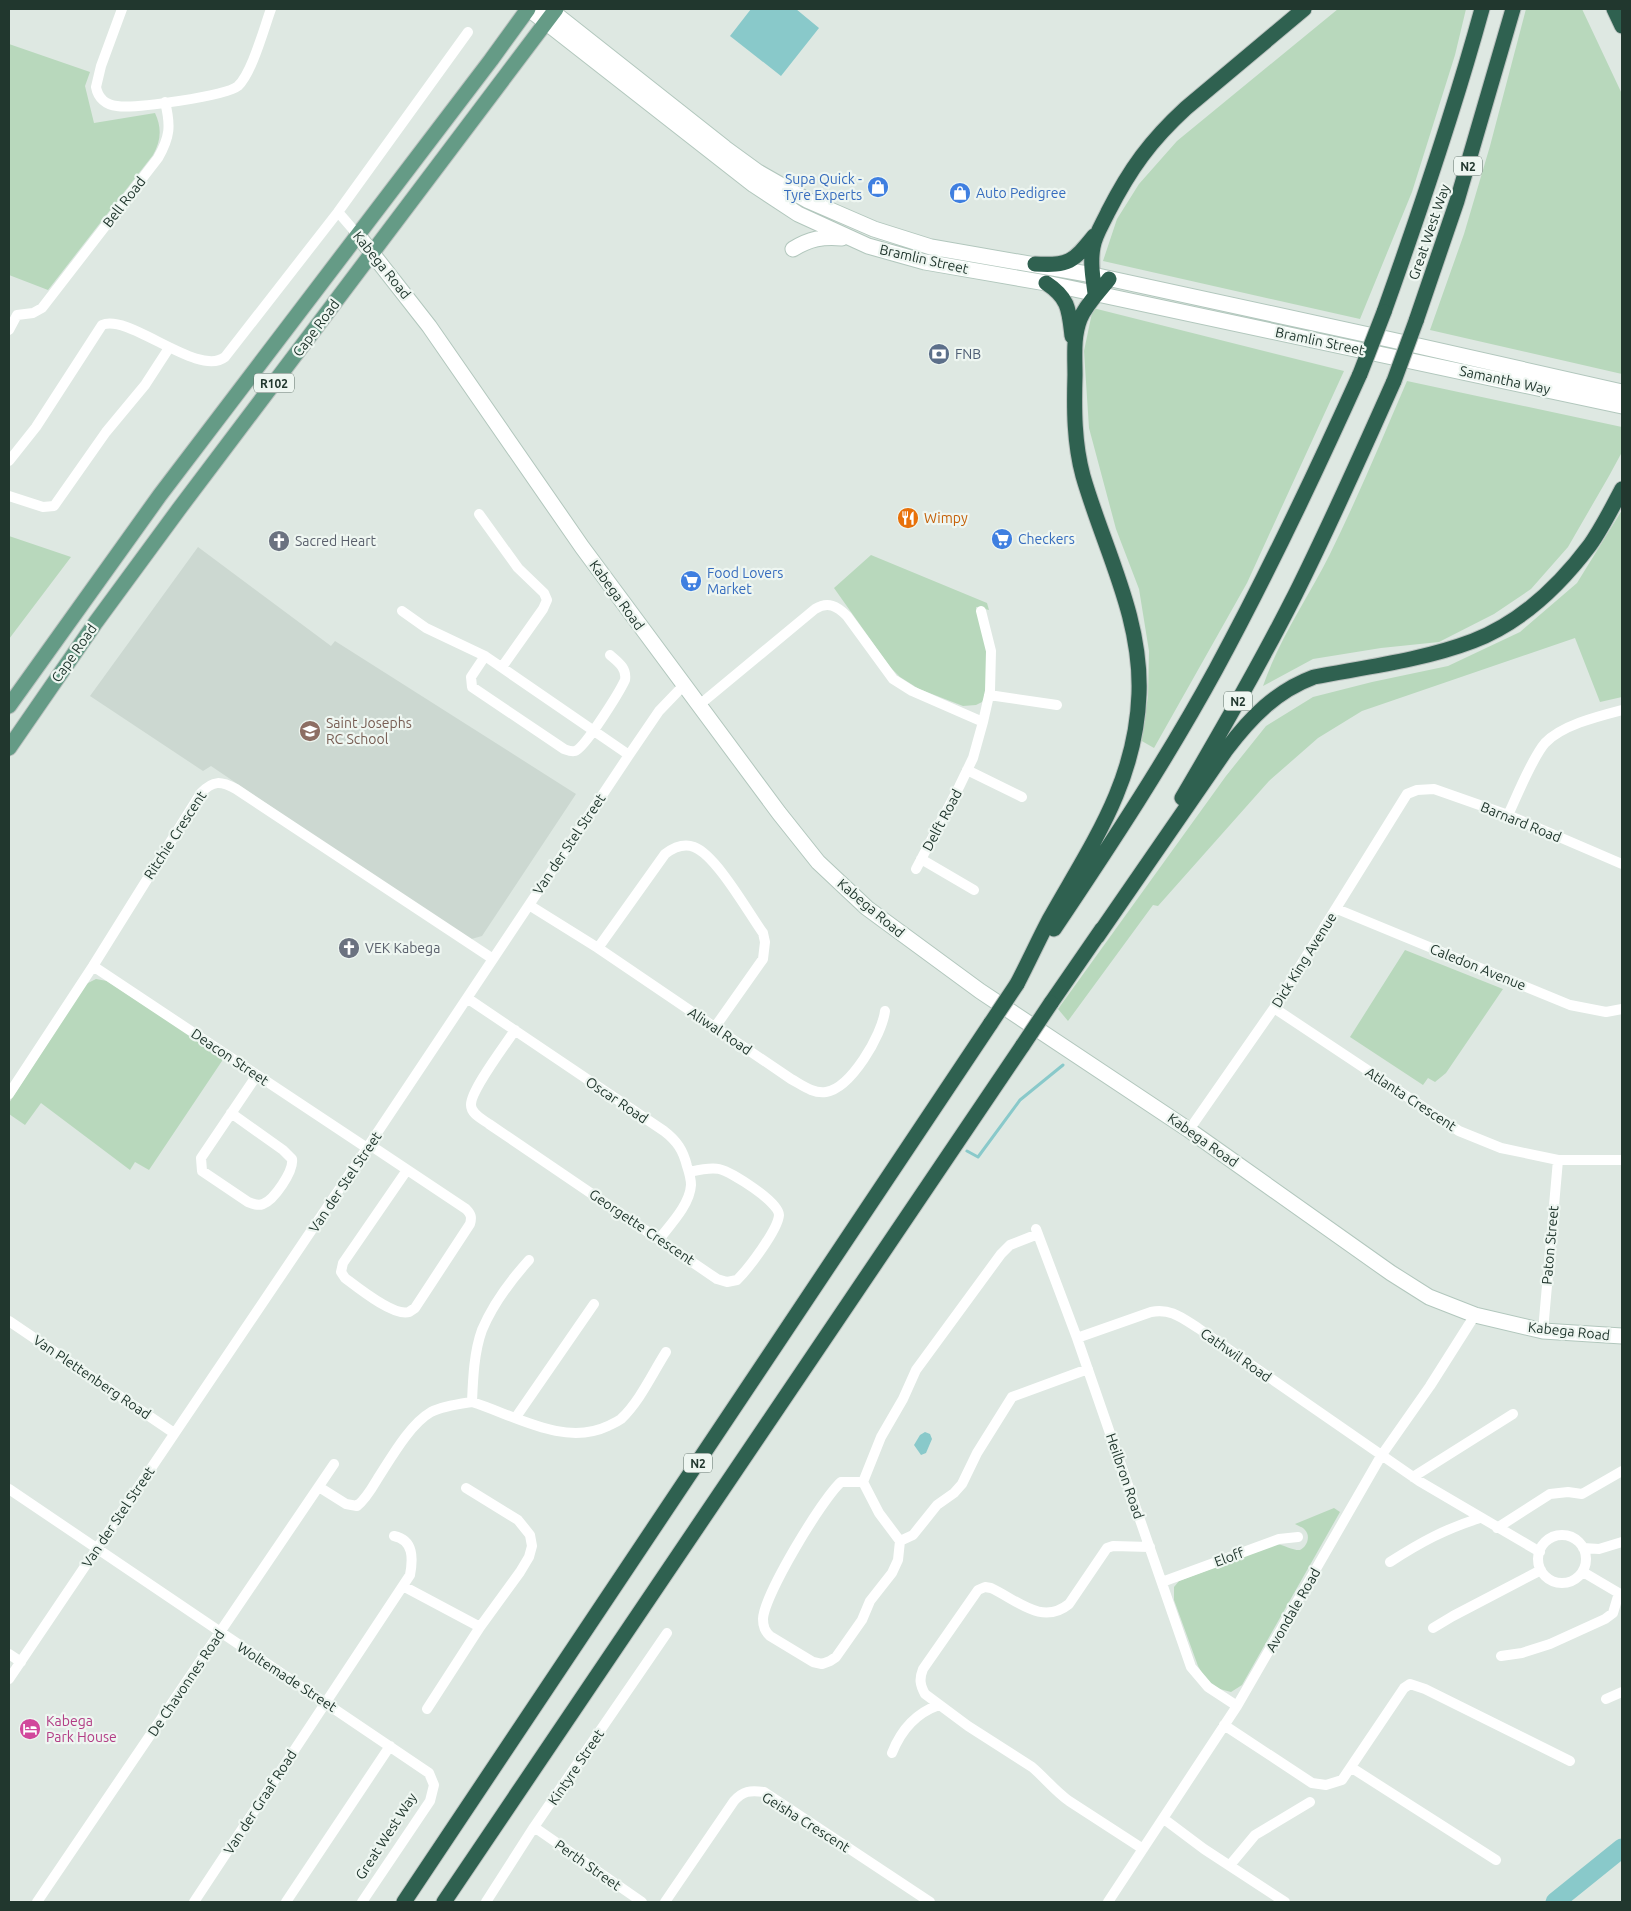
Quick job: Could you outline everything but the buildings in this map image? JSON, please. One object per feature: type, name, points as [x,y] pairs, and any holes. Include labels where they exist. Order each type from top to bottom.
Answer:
[{"type":"highway","points":[[1097,294],[1093,276],[1093,246],[1099,230],[1126,178],[1140,156],[1169,123],[1304,9]]},
{"type":"highway","name":"Great West Way","points":[[1017,984],[1086,883],[1154,776],[1215,671],[1315,475],[1360,374],[1384,312],[1454,108],[1482,9]]},
{"type":"highway","name":"Great West Way","points":[[1097,937],[1183,797],[1294,597],[1348,488],[1394,381],[1416,321],[1457,201],[1514,9]]},
{"type":"highway","points":[[1614,9],[1622,26]]},
{"type":"highway","points":[[1035,264],[1055,266],[1076,258],[1099,230]]},
{"type":"highway","points":[[1074,347],[1080,319],[1109,279]]},
{"type":"highway","points":[[1017,984],[1048,921],[1092,846],[1117,793],[1129,763],[1137,723],[1139,694],[1139,656],[1134,628],[1083,476],[1076,439],[1074,347],[1068,308],[1061,295],[1046,283]]},
{"type":"highway","points":[[1097,937],[1226,750],[1245,725],[1263,707],[1298,683],[1314,677],[1444,650],[1475,640],[1505,625],[1555,586],[1573,566],[1591,543],[1622,489]]},
{"type":"highway","name":"N2","points":[[444,1902],[1097,937]]},
{"type":"highway","name":"N2","points":[[404,1902],[1017,984]]},
{"type":"main road","name":"Bramlin Street","points":[[528,9],[551,13],[758,172],[807,200],[874,228],[931,247],[1035,264],[1392,340]]},
{"type":"main road","name":"Cape Road","points":[[9,706],[160,495],[528,9]]},
{"type":"main road","name":"Bramlin Street","points":[[551,13],[754,185],[798,214],[853,240],[925,262],[1046,283],[1387,355]]},
{"type":"main road","name":"Cape Road","points":[[9,748],[112,599],[551,13]]},
{"type":"main road","name":"Kabega Road","points":[[357,234],[373,252],[429,326],[582,547],[698,706],[818,862],[867,908],[980,991],[1189,1130],[1391,1273],[1429,1297],[1475,1315],[1543,1331],[1622,1336]]},
{"type":"main road","points":[[793,249],[815,238],[826,237],[853,240]]},
{"type":"main road","name":"Samantha Way","points":[[1392,340],[1622,392]]},
{"type":"main road","name":"Samantha Way","points":[[1387,355],[1622,406]]},
{"type":"street","points":[[122,9],[97,80],[97,92],[103,100],[119,107],[220,93],[238,86],[243,81],[248,70],[271,9]]},
{"type":"street","points":[[9,461],[40,421],[102,325],[111,322],[120,324],[169,348],[207,361],[217,362],[225,357],[338,212],[468,32]]},
{"type":"street","name":"Bell Road","points":[[9,330],[17,315],[33,313],[42,308],[158,158],[169,134],[170,121],[165,102]]},
{"type":"street","name":"Kabega Road","points":[[338,212],[357,234]]},
{"type":"street","points":[[9,496],[43,508],[54,506],[106,432],[145,385],[169,348]]},
{"type":"street","points":[[479,514],[518,568],[546,596],[546,604],[543,609],[502,667]]},
{"type":"street","points":[[698,706],[822,605],[834,606],[841,610],[886,671],[898,682],[912,691],[983,722]]},
{"type":"street","points":[[402,611],[426,628],[485,656],[629,755]]},
{"type":"street","name":"Delft Road","points":[[916,869],[973,758],[983,722],[992,672],[991,651],[981,611]]},
{"type":"street","points":[[485,656],[471,677],[470,684],[477,691],[569,751],[576,751],[593,730],[625,680],[626,672],[624,668],[610,655]]},
{"type":"street","name":"Van der Stel Street","points":[[9,1679],[629,755],[659,711],[683,686]]},
{"type":"street","points":[[989,695],[1057,705]]},
{"type":"street","points":[[1508,816],[1537,755],[1545,743],[1557,734],[1585,720],[1622,710]]},
{"type":"street","points":[[967,770],[1022,797]]},
{"type":"street","name":"Ritchie Crescent","points":[[9,1094],[93,966],[201,793],[216,783],[224,783],[236,789],[493,959]]},
{"type":"street","name":"Barnard Road","points":[[1417,790],[1434,789],[1508,816],[1622,864]]},
{"type":"street","name":"Dick King Avenue","points":[[1189,1130],[1274,1008],[1400,804],[1407,794],[1417,790]]},
{"type":"street","points":[[598,948],[665,854],[672,848],[692,846],[712,858],[762,933],[765,942],[763,958],[715,1028]]},
{"type":"street","points":[[921,859],[974,890]]},
{"type":"street","name":"Aliwal Road","points":[[529,904],[598,948],[791,1079],[815,1092],[826,1092],[843,1085],[876,1039],[884,1021],[885,1011]]},
{"type":"street","name":"Caledon Avenue","points":[[1336,909],[1570,1005],[1606,1012],[1622,1009]]},
{"type":"street","name":"Deacon Street","points":[[93,966],[257,1076],[407,1170],[471,1213],[470,1224],[415,1308],[409,1312],[400,1312],[391,1309],[344,1278],[341,1272],[343,1263],[407,1170]]},
{"type":"street","name":"Oscar Road","points":[[467,998],[677,1142],[691,1182],[690,1191],[678,1213],[660,1238]]},
{"type":"street","name":"Atlanta Crescent","points":[[1274,1008],[1459,1131],[1501,1148],[1558,1160],[1622,1160]]},
{"type":"street","name":"Georgette Crescent","points":[[514,1030],[476,1090],[471,1105],[473,1112],[717,1278],[732,1282],[738,1280],[776,1226],[779,1216],[778,1210],[774,1204],[726,1171],[712,1168],[688,1172]]},
{"type":"street","points":[[231,1113],[283,1150],[292,1159],[291,1169],[283,1182],[271,1199],[263,1204],[259,1205],[248,1202],[202,1171],[200,1165],[203,1154],[231,1113],[257,1076]]},
{"type":"street","name":"Paton Street","points":[[1543,1331],[1558,1160]]},
{"type":"street","name":"Heilbron Road","points":[[863,1482],[880,1438],[923,1360],[1000,1254],[1010,1245],[1037,1232],[1088,1369],[1191,1667],[1208,1687],[1237,1706]]},
{"type":"street","points":[[472,1402],[474,1374],[482,1331],[499,1299],[529,1260]]},
{"type":"street","points":[[516,1417],[594,1304]]},
{"type":"street","name":"Cathwil Road","points":[[1077,1338],[1151,1312],[1162,1310],[1172,1313],[1198,1328],[1413,1477],[1540,1552]]},
{"type":"street","name":"Avondale Road","points":[[1108,1902],[1237,1706],[1381,1456],[1430,1386],[1475,1315]]},
{"type":"street","name":"Van Plettenberg Road","points":[[9,1322],[174,1433]]},
{"type":"street","points":[[319,1487],[346,1504],[357,1506],[365,1498],[410,1432],[430,1413],[440,1408],[472,1402],[542,1428],[560,1432],[575,1433],[602,1429],[620,1420],[630,1409],[666,1352]]},
{"type":"street","points":[[900,1541],[913,1535],[937,1505],[954,1493],[962,1484],[977,1453],[1012,1397],[1088,1369]]},
{"type":"street","points":[[1413,1477],[1513,1414]]},
{"type":"street","name":"De Chavonnes Road","points":[[37,1902],[334,1464]]},
{"type":"street","points":[[1497,1528],[1550,1494],[1568,1492],[1582,1494],[1622,1471]]},
{"type":"street","points":[[841,1482],[863,1482],[879,1512],[900,1541],[898,1560],[892,1573],[870,1602],[862,1620],[843,1648],[830,1661],[822,1664],[813,1662],[765,1631],[763,1618],[781,1571],[830,1494],[841,1482]]},
{"type":"street","points":[[427,1709],[480,1626],[520,1572],[529,1557],[532,1546],[530,1535],[518,1520],[466,1488]]},
{"type":"street","name":"Woltemade Street","points":[[9,1489],[220,1633],[425,1769],[429,1773],[434,1785]]},
{"type":"street","points":[[1452,1527],[1461,1507]]},
{"type":"street","points":[[1390,1562],[1422,1541],[1452,1527],[1480,1518]]},
{"type":"street","points":[[1563,1535],[1575,1539],[1584,1548],[1586,1560],[1583,1572],[1574,1580],[1562,1583],[1550,1579],[1541,1570],[1538,1558],[1540,1552],[1542,1546],[1551,1538],[1563,1535]]},
{"type":"street","name":"Van der Graaf Road","points":[[194,1902],[410,1575],[412,1567],[409,1545],[404,1540],[394,1536]]},
{"type":"street","name":"Eloff","points":[[1162,1582],[1279,1538],[1298,1537]]},
{"type":"street","points":[[1584,1548],[1599,1548],[1622,1542]]},
{"type":"street","points":[[1143,1849],[1064,1797],[1032,1767],[968,1726],[924,1694],[920,1677],[922,1669],[978,1590],[985,1587],[991,1588],[1029,1609],[1055,1612],[1062,1610],[1070,1604],[1107,1548],[1113,1546],[1150,1547]]},
{"type":"street","points":[[1433,1628],[1541,1570]]},
{"type":"street","points":[[1501,1656],[1522,1653],[1550,1644],[1605,1620],[1613,1613],[1621,1594],[1583,1572]]},
{"type":"street","points":[[403,1586],[480,1626]]},
{"type":"street","name":"Kintyre Street","points":[[486,1902],[534,1827],[667,1633]]},
{"type":"street","points":[[9,1654],[21,1662]]},
{"type":"street","points":[[1224,1726],[1312,1783],[1326,1785],[1342,1780],[1352,1768],[1404,1688],[1410,1684],[1425,1689],[1570,1761]]},
{"type":"street","points":[[1606,1700],[1622,1692]]},
{"type":"street","points":[[892,1753],[909,1724],[924,1711],[939,1705]]},
{"type":"street","points":[[286,1902],[390,1746]]},
{"type":"street","points":[[1352,1768],[1496,1860]]},
{"type":"street","name":"Great West Way","points":[[362,1902],[430,1801],[434,1785]]},
{"type":"street","name":"Geisha Crescent","points":[[664,1902],[734,1801],[746,1791],[764,1792],[930,1902]]},
{"type":"street","points":[[1230,1865],[1255,1835],[1310,1802]]},
{"type":"street","points":[[1164,1819],[1285,1902]]},
{"type":"street","name":"Perth Street","points":[[534,1827],[642,1902]]},
{"type":"shaded area","name":"Saint Josephs RC School","points":[[198,547],[331,646],[335,641],[576,794],[482,936],[468,940],[211,766],[203,771],[90,696]]},
{"type":"green space","points":[[1338,9],[1466,9],[1455,55],[1412,192],[1360,319],[1103,261],[1117,219],[1139,184],[1177,141]]},
{"type":"green space","points":[[1526,9],[1582,9],[1622,94],[1622,374],[1430,330],[1464,234],[1490,146]]},
{"type":"green space","points":[[9,44],[90,72],[85,86],[94,123],[155,113],[160,129],[158,145],[153,155],[48,290],[9,275]]},
{"type":"green space","points":[[1093,308],[1344,371],[1247,583],[1154,748],[1140,740],[1148,697],[1149,651],[1139,589],[1116,529],[1089,428],[1084,351]]},
{"type":"green space","points":[[1407,381],[1622,427],[1622,452],[1568,547],[1531,589],[1494,614],[1439,642],[1381,648],[1313,659],[1263,686],[1285,635],[1340,533]]},
{"type":"green space","points":[[1622,510],[1622,697],[1600,702],[1575,638],[1362,711],[1318,738],[1269,781],[1158,906],[1153,905],[1068,1021],[1058,1009],[1226,776],[1266,726],[1313,697],[1448,666],[1520,632],[1577,583]]},
{"type":"green space","points":[[9,536],[71,557],[9,639]]},
{"type":"green space","points":[[871,555],[987,603],[989,610],[976,607],[989,661],[985,696],[982,702],[976,705],[963,706],[919,689],[900,677],[890,667],[834,588]]},
{"type":"green space","points":[[1405,950],[1503,989],[1446,1073],[1435,1082],[1428,1078],[1423,1085],[1350,1037]]},
{"type":"green space","points":[[96,979],[107,981],[224,1058],[149,1170],[135,1162],[130,1170],[41,1103],[25,1125],[9,1114],[9,1103],[86,984]]},
{"type":"green space","points":[[1334,1508],[1340,1512],[1242,1685],[1231,1692],[1216,1688],[1205,1678],[1198,1666],[1174,1600],[1174,1587],[1179,1581],[1277,1544],[1300,1550],[1306,1544],[1308,1535],[1304,1529],[1295,1524]]},
{"type":"water","points":[[751,9],[796,9],[819,28],[781,76],[730,36]]},
{"type":"water","points":[[925,1432],[930,1434],[932,1439],[926,1453],[921,1455],[914,1445],[920,1435]]},
{"type":"waterway","points":[[967,1151],[978,1157],[1020,1100],[1063,1065]]},
{"type":"waterway","points":[[1555,1902],[1622,1848]]},
{"type":"place","name":"Supa Quick - Tyre Experts","points":[[878,187]]},
{"type":"place","name":"Auto Pedigree","points":[[960,193]]},
{"type":"place","name":"FNB","points":[[939,354]]},
{"type":"place","name":"Wimpy","points":[[908,518]]},
{"type":"place","name":"Checkers","points":[[1002,539]]},
{"type":"place","name":"Sacred Heart","points":[[279,541]]},
{"type":"place","name":"Food Lovers Market","points":[[691,581]]},
{"type":"place","name":"Saint Josephs RC School","points":[[310,731]]},
{"type":"place","name":"VEK Kabega","points":[[349,948]]},
{"type":"place","name":"Kabega Park House","points":[[30,1729]]}]
